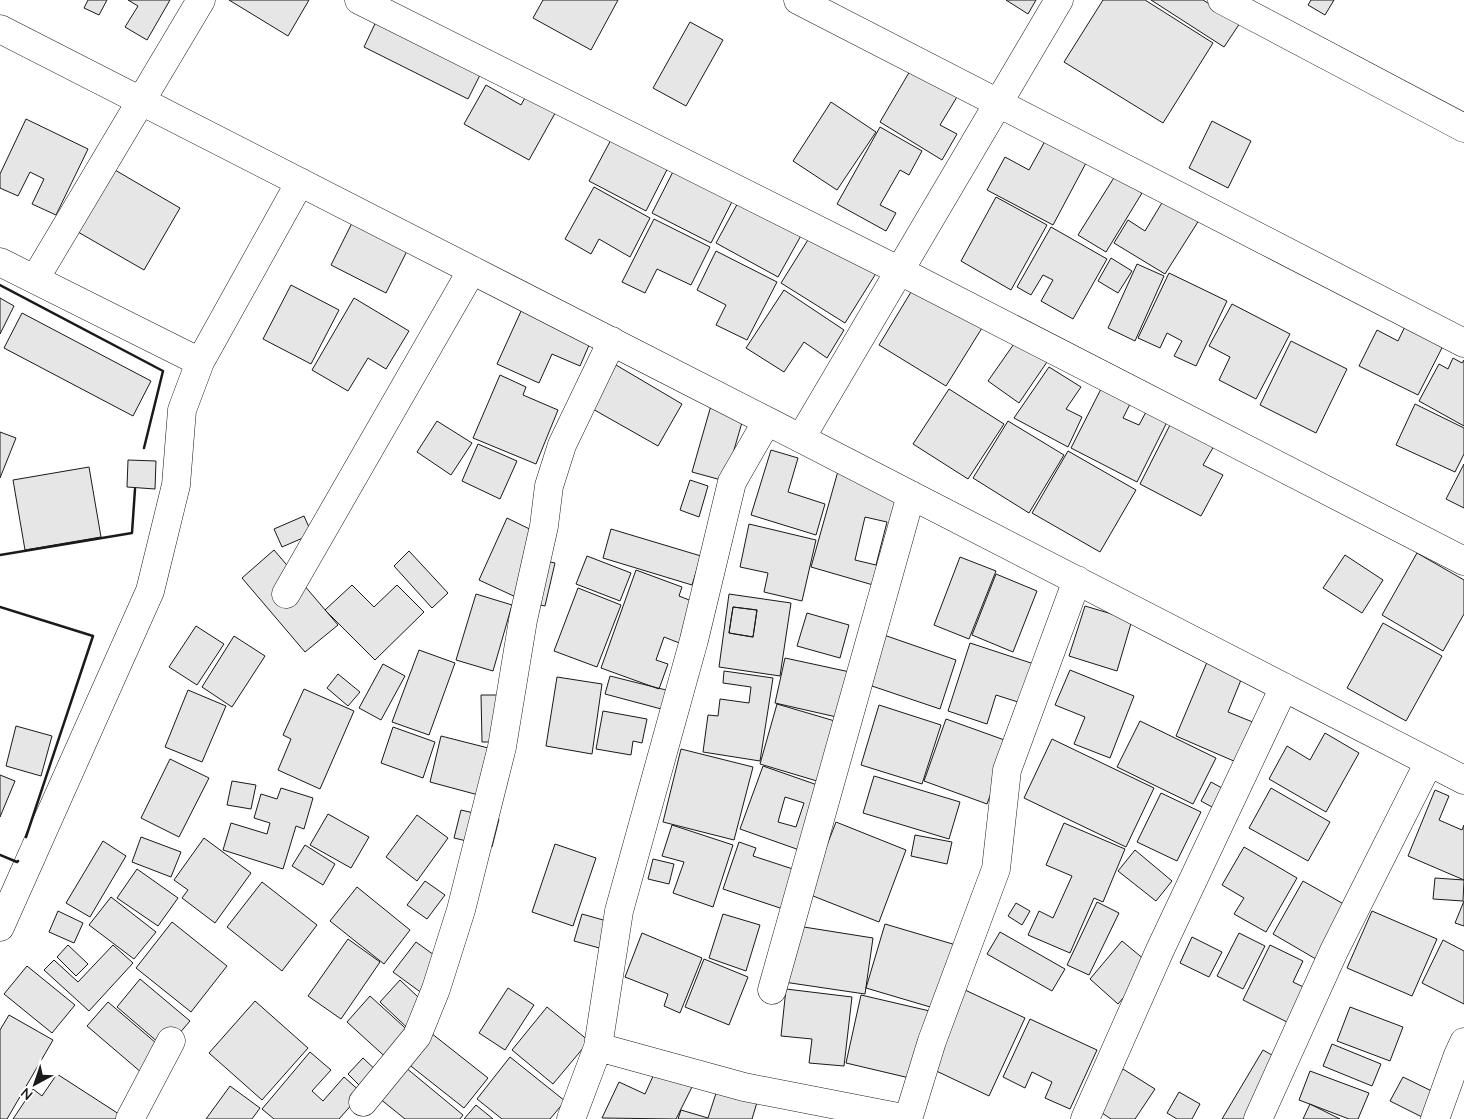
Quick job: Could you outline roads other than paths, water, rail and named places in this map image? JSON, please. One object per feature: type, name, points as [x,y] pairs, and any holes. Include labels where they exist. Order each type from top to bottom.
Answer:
[{"type":"street","points":[[35,279],[201,0]]},
{"type":"street","points":[[358,0],[898,270],[1464,561]]},
{"type":"street","points":[[798,0],[1464,343]]},
{"type":"street","points":[[800,438],[1059,0]]},
{"type":"street","points":[[1222,0],[1464,128]]},
{"type":"street","points":[[0,29],[1464,779]]},
{"type":"street","points":[[0,927],[150,591],[176,486],[182,410],[200,362],[300,182]]},
{"type":"street","points":[[0,262],[200,362]]},
{"type":"street","points":[[286,594],[472,270]]},
{"type":"street","points":[[363,1102],[417,1036],[439,980],[461,910],[502,747],[523,620],[544,526],[549,486],[562,445],[612,341]]},
{"type":"street","points":[[571,1119],[598,1046],[619,911],[694,640],[732,482],[767,421]]},
{"type":"street","points":[[772,990],[911,495]]},
{"type":"street","points":[[598,1046],[744,1087],[908,1119],[932,1041],[996,869],[1007,770],[1076,580]]},
{"type":"street","points":[[1085,1119],[1160,950],[1284,687]]},
{"type":"street","points":[[1258,1119],[1334,951],[1429,762]]},
{"type":"street","points":[[130,1119],[171,1041]]},
{"type":"street","points":[[1435,1119],[1464,1042]]}]
